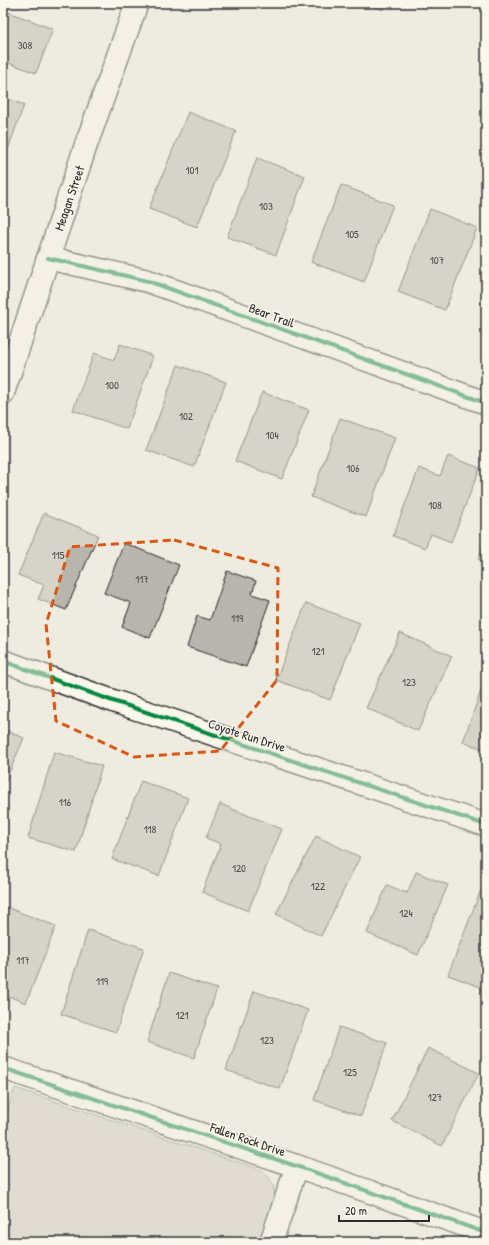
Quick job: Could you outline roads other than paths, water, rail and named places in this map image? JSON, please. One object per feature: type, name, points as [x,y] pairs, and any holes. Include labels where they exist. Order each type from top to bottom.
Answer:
[{"type":"street","name":"Meagan Street","points":[[3,394],[86,145],[137,3]]},
{"type":"street","name":"Bear Trail","points":[[48,258],[148,281],[486,402]]},
{"type":"street","name":"Coyote Run Drive","points":[[3,661],[112,701],[486,825]]},
{"type":"street","name":"Fallen Rock Drive","points":[[3,1068],[297,1166],[486,1233]]},
{"type":"street","points":[[272,1242],[297,1166]]}]
